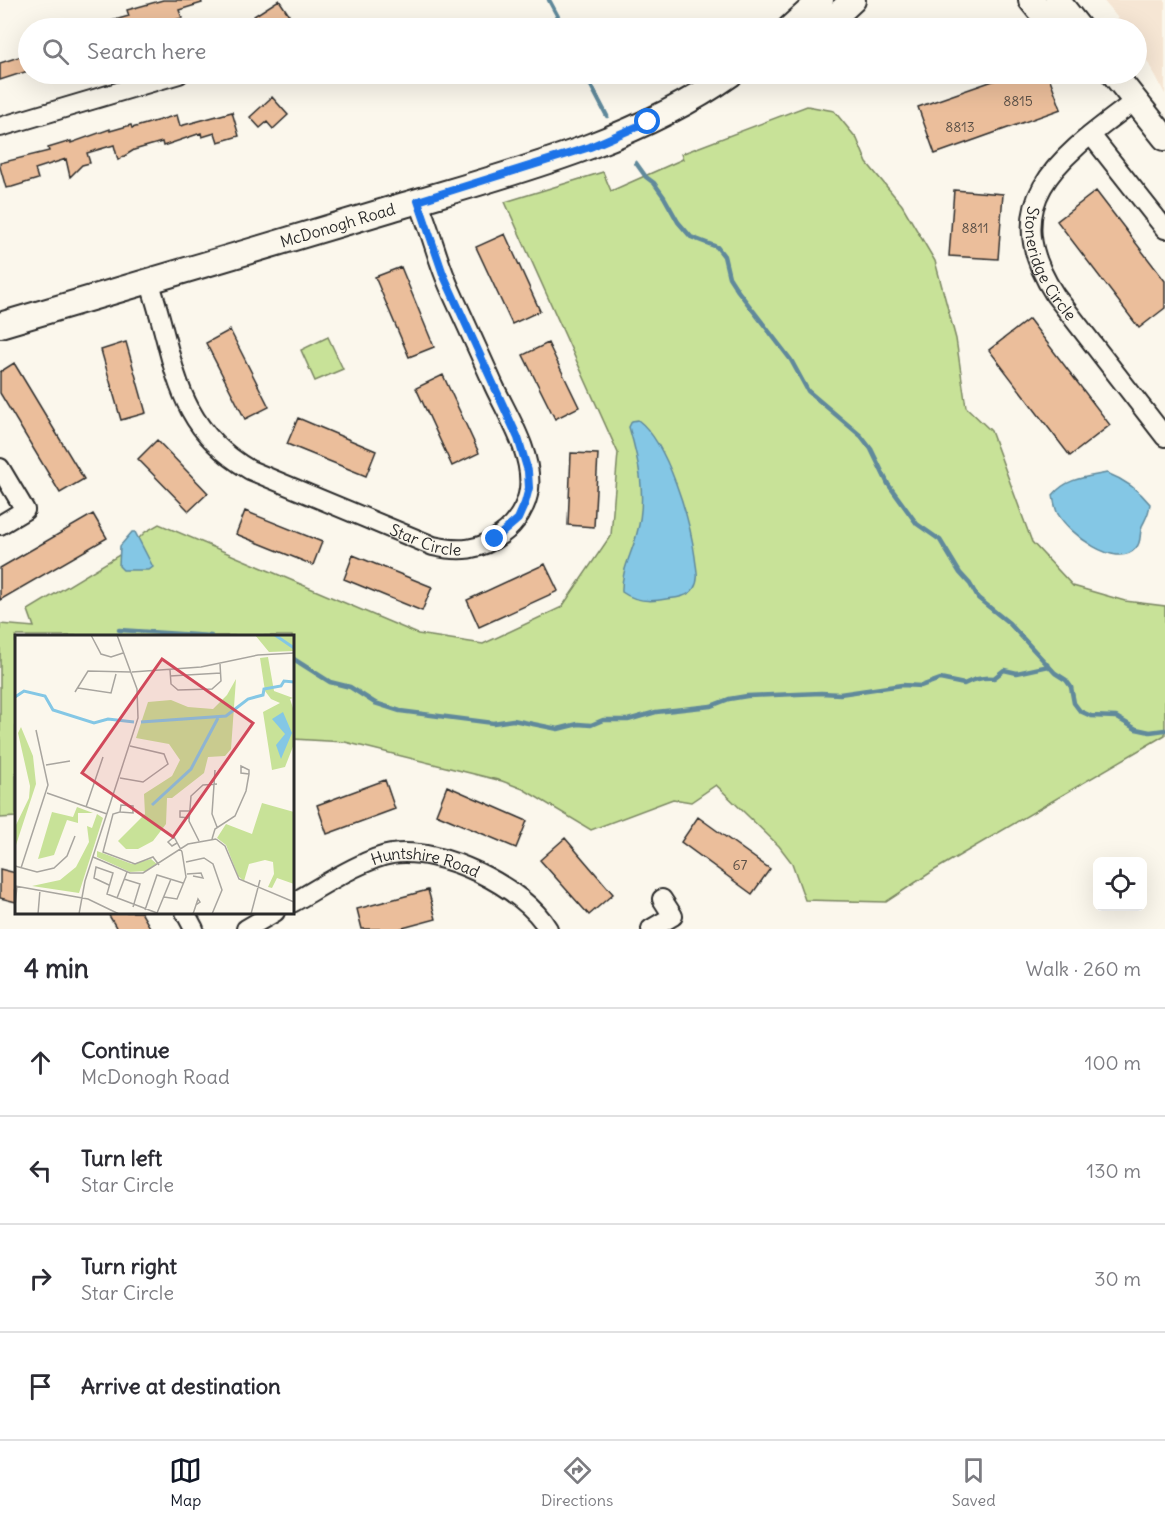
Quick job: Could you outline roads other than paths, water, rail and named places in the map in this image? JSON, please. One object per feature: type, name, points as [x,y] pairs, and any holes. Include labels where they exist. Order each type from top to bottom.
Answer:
[{"type":"main road","points":[[801,18],[821,0]]},
{"type":"main road","points":[[834,18],[853,0]]},
{"type":"main road","points":[[1031,0],[1049,18]]},
{"type":"main road","points":[[1057,0],[1071,18]]},
{"type":"main road","name":"McDonogh Road","points":[[0,325],[418,201],[590,147],[648,122],[716,84]]},
{"type":"main road","points":[[1122,84],[1165,138]]},
{"type":"street","points":[[0,127],[145,84]]},
{"type":"street","name":"Stoneridge Circle","points":[[1135,100],[1060,161],[1043,183],[1034,205],[1030,230],[1034,255],[1043,277],[1165,437]]},
{"type":"street","points":[[1091,135],[1165,230]]},
{"type":"street","name":"Star Circle","points":[[149,281],[182,396],[202,432],[233,461],[433,546],[453,551],[469,550],[482,546],[507,531],[518,519],[529,488],[528,471],[518,438],[443,274],[418,201]]},
{"type":"street","points":[[0,468],[25,510],[0,525]]},
{"type":"street","name":"Huntshire Road","points":[[294,902],[372,859],[412,852],[431,855],[451,862],[502,884],[532,908],[548,929]]},
{"type":"street","points":[[651,929],[673,916],[662,899]]},
{"type":"street","points":[[186,914],[194,929]]},
{"type":"water","points":[[638,420],[649,431],[668,464],[683,503],[692,541],[697,569],[696,585],[692,591],[677,597],[643,600],[622,592],[623,576],[640,520],[641,480],[629,427],[632,421]]},
{"type":"water","points":[[1107,473],[1131,485],[1150,504],[1141,529],[1139,543],[1127,554],[1117,555],[1105,552],[1082,539],[1063,522],[1055,507],[1053,495],[1064,485],[1077,479]]},
{"type":"water","points":[[132,532],[135,532],[153,567],[149,570],[123,570],[119,566],[120,546]]},
{"type":"waterway","points":[[549,0],[559,18]]},
{"type":"waterway","points":[[590,84],[607,116]]},
{"type":"waterway","points":[[636,163],[646,177],[654,183],[678,222],[691,237],[717,247],[724,256],[729,277],[791,360],[808,391],[861,436],[871,449],[888,484],[917,524],[940,540],[978,598],[1009,623],[1055,673],[1066,680],[1071,687],[1074,703],[1080,711],[1091,716],[1116,717],[1136,729],[1150,732],[1165,730]]},
{"type":"waterway","points":[[119,630],[196,635]]},
{"type":"waterway","points":[[294,659],[330,682],[350,687],[375,703],[400,711],[493,723],[513,720],[558,729],[578,724],[591,725],[603,720],[628,720],[656,712],[711,706],[729,699],[747,696],[840,694],[902,685],[921,686],[940,679],[964,684],[979,679],[994,678],[1004,670],[1017,673],[1049,666]]}]
